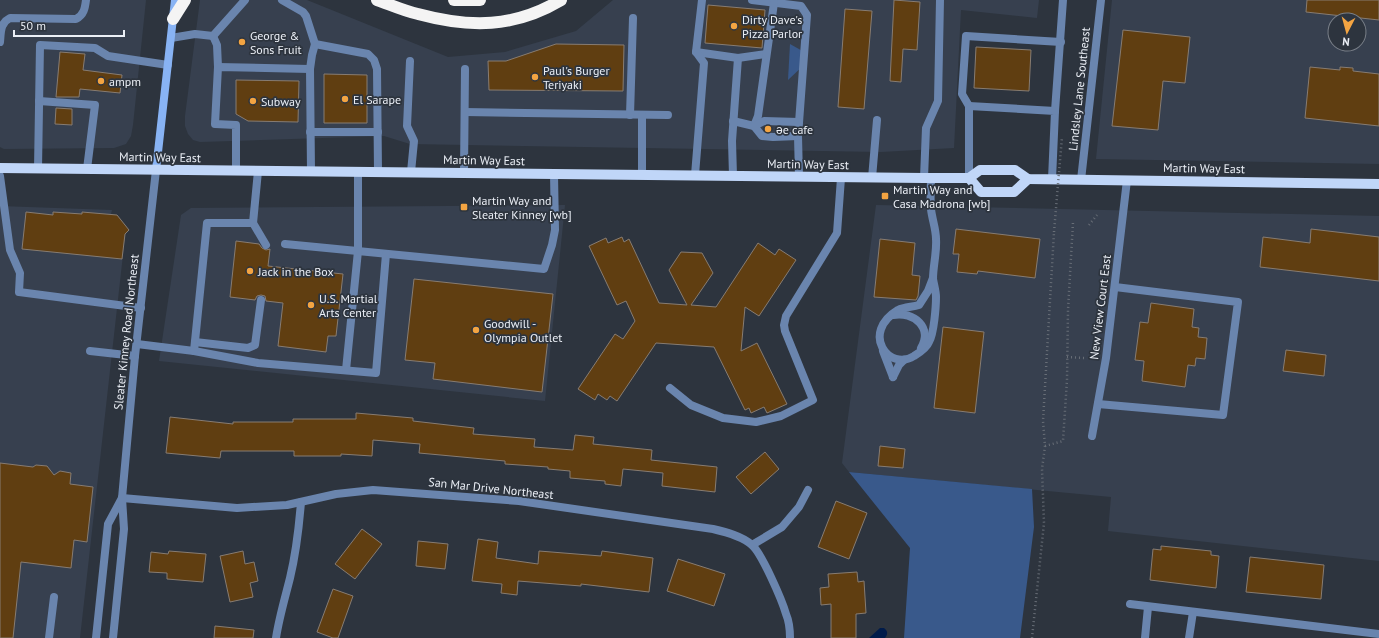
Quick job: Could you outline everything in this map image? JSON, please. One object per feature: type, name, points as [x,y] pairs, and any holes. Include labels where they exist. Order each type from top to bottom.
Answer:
[{"type":"highway","points":[[173,19],[185,0]]},
{"type":"highway","points":[[377,0],[417,14],[458,23],[515,20],[546,9],[561,0]]},
{"type":"highway","points":[[454,0],[480,0]]},
{"type":"main road","points":[[156,170],[175,0]]},
{"type":"main road","name":"Martin Way East","points":[[0,168],[696,175],[841,178],[968,178],[980,170],[1015,170],[1028,179],[1379,184]]},
{"type":"main road","points":[[968,178],[981,192],[1014,192],[1028,179]]},
{"type":"street","points":[[0,42],[1,26],[5,20],[10,18],[76,18],[80,17],[84,12],[86,0]]},
{"type":"street","points":[[213,36],[245,0]]},
{"type":"street","points":[[282,0],[303,12],[306,16],[316,44],[312,55],[310,69],[311,172]]},
{"type":"street","points":[[696,175],[704,63],[696,52],[702,0]]},
{"type":"street","points":[[752,0],[801,6],[807,15],[798,136],[799,177]]},
{"type":"street","points":[[882,349],[888,355],[898,360],[910,359],[929,343],[932,336],[936,296],[933,278],[936,239],[927,178],[926,128],[938,101],[940,0]]},
{"type":"street","points":[[1052,179],[1063,0]]},
{"type":"street","name":"Lindsley Lane Southeast","points":[[1081,180],[1101,0]]},
{"type":"street","points":[[754,126],[758,116],[774,2]]},
{"type":"street","points":[[630,115],[633,18]]},
{"type":"street","points":[[171,38],[195,34],[213,36]]},
{"type":"street","points":[[213,36],[217,45],[218,67],[215,124],[236,125],[236,171]]},
{"type":"street","points":[[968,178],[969,106],[962,94],[966,36],[1061,42]]},
{"type":"street","points":[[316,44],[368,54],[374,60],[377,69],[378,172]]},
{"type":"street","points":[[38,168],[40,45],[95,48],[108,56],[168,66]]},
{"type":"street","points":[[696,52],[738,58],[766,54]]},
{"type":"street","points":[[733,176],[732,141],[738,58]]},
{"type":"street","points":[[410,61],[407,126],[414,141],[412,172]]},
{"type":"street","points":[[218,67],[310,69]]},
{"type":"street","points":[[464,173],[465,69]]},
{"type":"street","points":[[39,100],[95,105],[87,169]]},
{"type":"street","points":[[969,106],[1055,111]]},
{"type":"street","points":[[464,112],[668,115]]},
{"type":"street","points":[[642,115],[642,175]]},
{"type":"street","points":[[872,178],[877,120]]},
{"type":"street","points":[[733,121],[754,126],[762,136],[798,136]]},
{"type":"street","points":[[754,126],[764,121],[799,122]]},
{"type":"street","points":[[310,132],[378,132]]},
{"type":"street","name":"Sleater Kinney Road Northeast","points":[[113,638],[124,529],[122,498],[135,356],[156,170]]},
{"type":"street","points":[[258,171],[253,223],[266,244]]},
{"type":"street","points":[[346,370],[358,251],[358,172]]},
{"type":"street","points":[[285,244],[544,269],[555,230],[554,174]]},
{"type":"street","points":[[0,176],[3,233],[20,273],[19,292],[141,308]]},
{"type":"street","points":[[670,388],[691,405],[723,418],[756,422],[781,416],[813,400],[785,331],[784,325],[786,316],[837,233],[841,178]]},
{"type":"street","name":"New View Court East","points":[[1092,436],[1106,358],[1127,180]]},
{"type":"street","points":[[194,351],[207,223],[253,223]]},
{"type":"street","points":[[137,344],[194,351],[258,363],[376,373],[386,254]]},
{"type":"street","points":[[904,360],[899,365],[893,377],[882,349],[879,335],[880,330],[883,324],[898,310],[919,305],[928,291],[933,278]]},
{"type":"street","points":[[1098,404],[1223,415],[1238,302],[1115,287]]},
{"type":"street","points":[[195,342],[248,348],[255,345],[261,300]]},
{"type":"street","points":[[892,316],[900,314],[911,316],[921,325],[925,337],[924,343],[919,352]]},
{"type":"street","points":[[90,351],[135,356]]},
{"type":"street","name":"San Mar Drive Northeast","points":[[122,498],[237,508],[287,505],[336,494],[373,490],[519,501],[713,529],[732,534],[752,545],[759,554],[787,615],[790,638]]},
{"type":"street","points":[[752,545],[782,527],[799,507],[808,490]]},
{"type":"street","name":"Sleater Kinney Road Northeast","points":[[96,638],[108,524],[122,498]]},
{"type":"street","points":[[276,638],[290,578],[301,502]]},
{"type":"street","points":[[49,638],[54,597]]},
{"type":"street","points":[[1130,604],[1359,635],[1379,634]]},
{"type":"street","points":[[1145,638],[1148,607]]},
{"type":"street","points":[[1189,638],[1193,612]]},
{"type":"path","points":[[1032,638],[1044,523],[1042,469],[1045,446],[1043,422],[1054,232],[1062,137]]},
{"type":"path","points":[[1089,225],[1097,215]]},
{"type":"path","points":[[1045,446],[1063,441],[1073,222]]},
{"type":"path","points":[[1067,357],[1085,358]]},
{"type":"shaded area","points":[[0,0],[146,0],[133,125],[131,136],[126,144],[114,148],[4,149],[0,147]]},
{"type":"shaded area","points":[[200,0],[307,0],[448,57],[505,52],[576,31],[613,0],[1039,0],[1037,18],[961,10],[954,148],[881,152],[410,144],[384,136],[200,142],[193,140],[188,134],[185,126],[185,116]]},
{"type":"shaded area","points":[[1112,0],[1379,0],[1379,164],[1096,159]]},
{"type":"shaded area","points":[[790,44],[806,53],[805,64],[788,80]]},
{"type":"shaded area","points":[[565,205],[545,401],[159,361],[181,215],[191,208]]},
{"type":"shaded area","points":[[876,205],[1379,216],[1379,561],[1108,531],[1111,497],[849,472],[842,463]]},
{"type":"shaded area","points":[[0,206],[112,210],[111,214],[126,228],[80,638],[0,638]]},
{"type":"shaded area","points":[[849,472],[1032,489],[1034,527],[1020,638],[904,638],[910,548]]},
{"type":"shaded area","points":[[880,628],[884,628],[887,631],[885,638],[869,638]]},
{"type":"building","points":[[894,0],[920,2],[917,50],[903,49],[901,82],[890,81]]},
{"type":"building","points":[[1307,0],[1379,0],[1379,20],[1367,19],[1367,12],[1327,12],[1327,14],[1306,12]]},
{"type":"building","points":[[708,5],[765,10],[762,48],[705,43]]},
{"type":"building","points":[[845,9],[872,11],[864,109],[838,107]]},
{"type":"building","points":[[1123,30],[1190,37],[1185,83],[1163,81],[1158,130],[1112,126]]},
{"type":"building","points":[[556,44],[624,45],[623,91],[489,90],[488,61],[506,61]]},
{"type":"building","points":[[976,47],[1031,50],[1029,91],[974,88]]},
{"type":"building","points":[[60,52],[85,54],[83,70],[122,75],[120,93],[80,89],[79,97],[56,97]]},
{"type":"building","points":[[1310,67],[1340,70],[1340,67],[1353,68],[1353,71],[1379,74],[1379,126],[1305,118]]},
{"type":"building","name":"El Sarape","points":[[324,74],[367,75],[367,123],[324,123]]},
{"type":"building","points":[[236,80],[299,81],[298,122],[248,121],[236,114]]},
{"type":"building","points":[[56,108],[72,109],[72,125],[55,124]]},
{"type":"building","points":[[26,212],[53,215],[53,212],[82,214],[82,212],[117,215],[129,230],[125,234],[122,259],[22,249]]},
{"type":"building","points":[[956,229],[1040,239],[1035,278],[978,271],[977,274],[957,272],[959,254],[953,254]]},
{"type":"building","points":[[1311,229],[1379,237],[1379,281],[1260,267],[1263,237],[1310,243]]},
{"type":"building","points":[[622,237],[624,242],[629,239],[659,303],[687,305],[669,270],[681,252],[702,253],[713,273],[691,305],[716,307],[758,243],[775,255],[779,249],[796,260],[759,316],[745,307],[741,351],[757,343],[787,404],[767,413],[764,407],[751,413],[749,408],[745,410],[714,347],[656,343],[617,401],[610,396],[607,400],[598,394],[595,400],[578,389],[615,334],[623,339],[635,321],[626,301],[617,305],[589,246],[606,238],[608,243]]},
{"type":"building","points":[[880,239],[915,243],[912,275],[920,276],[918,296],[916,300],[874,297]]},
{"type":"building","name":"U.S. Martial Arts Center","points":[[236,241],[259,244],[266,250],[270,249],[268,266],[343,274],[336,336],[328,336],[326,352],[278,346],[283,303],[266,301],[265,296],[261,295],[257,296],[255,300],[230,297]]},
{"type":"building","points":[[414,279],[553,294],[542,392],[433,379],[435,363],[405,360]]},
{"type":"building","points":[[1151,303],[1194,309],[1192,327],[1199,328],[1198,337],[1207,338],[1205,359],[1196,358],[1195,366],[1188,365],[1185,387],[1142,381],[1144,361],[1135,360],[1140,322],[1148,323]]},
{"type":"building","points":[[943,327],[984,332],[975,413],[934,408]]},
{"type":"building","points":[[1286,350],[1326,355],[1324,376],[1283,371]]},
{"type":"building","points":[[356,413],[413,418],[413,421],[474,428],[473,434],[535,439],[534,447],[573,450],[575,435],[594,437],[593,444],[652,450],[651,460],[717,467],[715,492],[662,486],[663,473],[623,469],[621,486],[605,484],[605,481],[570,478],[570,471],[548,469],[548,467],[505,464],[505,461],[419,453],[420,444],[373,440],[372,456],[341,454],[341,456],[294,456],[294,451],[221,451],[220,458],[166,453],[170,417],[233,424],[233,422],[293,422],[293,419],[356,419]]},
{"type":"building","points":[[880,446],[905,449],[903,468],[878,466]]},
{"type":"building","points":[[765,452],[779,469],[751,494],[736,477]]},
{"type":"building","points":[[0,463],[33,467],[36,465],[47,466],[54,475],[60,471],[71,473],[70,484],[93,487],[87,542],[74,540],[71,568],[21,562],[13,638],[0,638]]},
{"type":"building","points":[[836,501],[867,513],[849,559],[818,547]]},
{"type":"building","points":[[362,529],[382,544],[355,579],[335,564]]},
{"type":"building","points":[[478,539],[498,542],[496,558],[538,564],[539,551],[601,556],[602,551],[653,558],[649,592],[581,584],[581,586],[518,581],[517,595],[501,593],[502,584],[472,581]]},
{"type":"building","points":[[418,541],[448,544],[445,569],[416,566]]},
{"type":"building","points":[[1161,546],[1211,551],[1211,555],[1219,556],[1216,588],[1150,580],[1153,549],[1161,550]]},
{"type":"building","points":[[169,551],[206,554],[203,582],[167,579],[167,573],[149,572],[151,552],[168,554]]},
{"type":"building","points":[[243,551],[245,564],[254,562],[258,581],[250,583],[253,597],[230,602],[220,556]]},
{"type":"building","points":[[1250,557],[1324,565],[1321,599],[1246,592]]},
{"type":"building","points":[[678,559],[725,574],[714,606],[667,591]]},
{"type":"building","points":[[857,572],[858,582],[864,581],[866,613],[856,614],[856,638],[831,638],[831,604],[821,605],[820,588],[829,587],[828,574]]},
{"type":"building","points":[[333,589],[353,596],[338,638],[333,638],[317,632]]},
{"type":"building","points":[[215,626],[254,630],[253,638],[214,638]]},
{"type":"place","name":"Dirty Dave's Pizza Parlor","points":[[734,26]]},
{"type":"place","name":"George & Sons Fruit","points":[[242,42]]},
{"type":"place","name":"Paul's Burger Teriyaki","points":[[535,77]]},
{"type":"place","name":"ampm","points":[[101,81]]},
{"type":"place","name":"El Sarape","points":[[345,99]]},
{"type":"place","name":"Subway","points":[[253,101]]},
{"type":"place","name":"əe cafe","points":[[768,129]]},
{"type":"place","name":"Martin Way and Casa Madrona [wb]","points":[[885,196]]},
{"type":"place","name":"Martin Way and Sleater Kinney [wb]","points":[[464,207]]},
{"type":"place","name":"Jack in the Box","points":[[250,271]]},
{"type":"place","name":"U.S. Martial Arts Center","points":[[311,305]]},
{"type":"place","name":"Goodwill - Olympia Outlet","points":[[476,330]]}]
